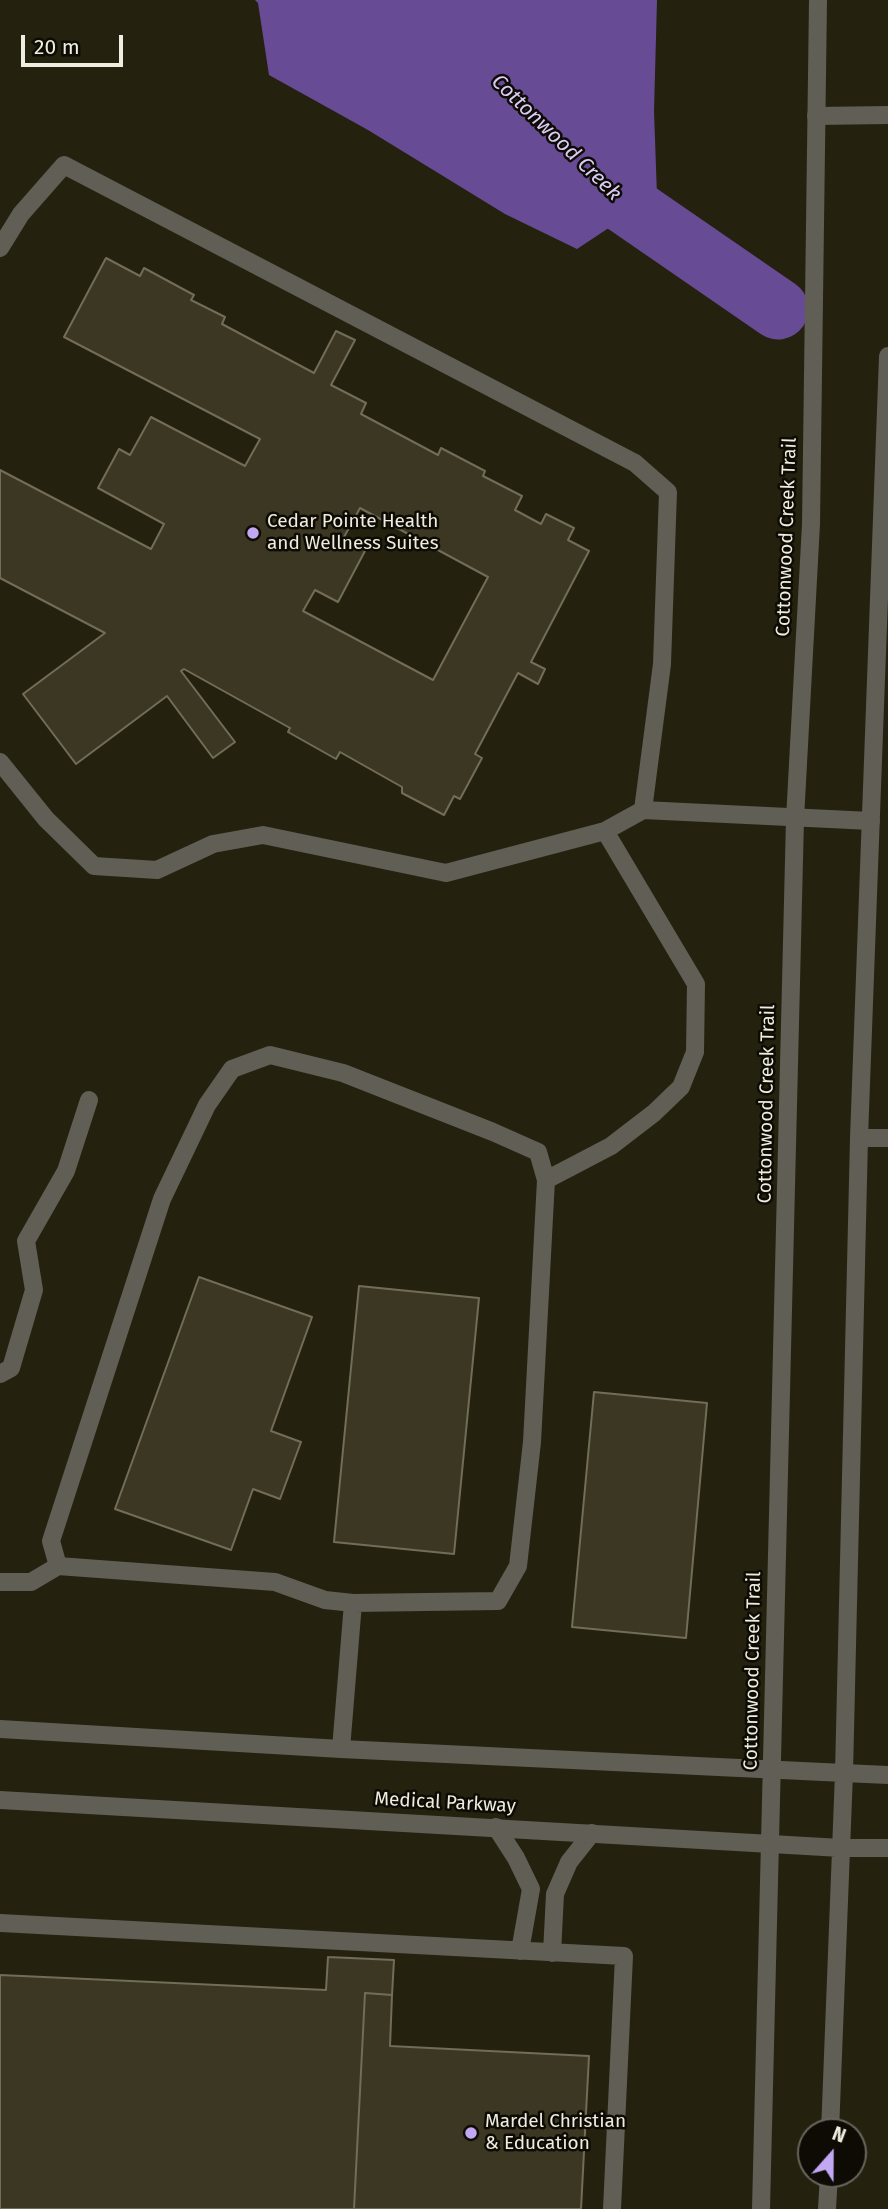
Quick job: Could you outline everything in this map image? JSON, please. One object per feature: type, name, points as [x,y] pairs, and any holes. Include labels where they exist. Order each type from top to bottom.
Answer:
[{"type":"street","name":"Cottonwood Creek Trail","points":[[761,2209],[794,819],[811,524],[818,0]]},
{"type":"street","points":[[816,116],[888,115]]},
{"type":"street","points":[[0,248],[21,214],[64,164],[635,463],[668,492],[662,664],[643,810]]},
{"type":"street","points":[[831,2118],[844,1773],[859,1138],[888,356]]},
{"type":"street","points":[[0,762],[46,819],[94,866],[157,870],[213,844],[263,835],[446,873],[605,831],[643,810],[871,821]]},
{"type":"street","points":[[546,1180],[611,1146],[654,1113],[681,1087],[695,1052],[696,985],[605,831]]},
{"type":"street","points":[[0,1582],[31,1582],[58,1566],[275,1582],[325,1600],[354,1603],[498,1601],[518,1566],[532,1442],[546,1180],[538,1152],[343,1073],[270,1055],[232,1069],[207,1105],[162,1199],[51,1542],[58,1566]]},
{"type":"street","points":[[0,1374],[11,1368],[34,1290],[26,1241],[66,1171],[89,1100]]},
{"type":"street","points":[[859,1138],[888,1139]]},
{"type":"street","points":[[341,1749],[354,1603]]},
{"type":"street","points":[[0,1729],[341,1749],[888,1775]]},
{"type":"street","name":"Medical Parkway","points":[[0,1800],[841,1848],[888,1848]]},
{"type":"street","points":[[496,1827],[516,1858],[531,1889],[520,1951]]},
{"type":"street","points":[[552,1952],[555,1894],[569,1862],[592,1833]]},
{"type":"street","points":[[0,1923],[624,1956],[612,2209]]},
{"type":"street","points":[[827,2209],[828,2188]]},
{"type":"water","points":[[255,0],[657,0],[654,111],[657,196],[577,249],[505,214],[368,130],[269,75],[258,3]]},
{"type":"building","name":"Cedar Pointe Health and Wellness Suites","points":[[106,258],[140,276],[144,268],[194,295],[191,300],[225,317],[222,324],[314,373],[336,331],[355,340],[331,385],[366,403],[361,414],[438,455],[441,448],[485,471],[483,476],[522,496],[515,510],[541,524],[546,514],[574,528],[568,540],[589,551],[531,662],[545,669],[538,684],[518,673],[475,754],[482,758],[460,799],[454,796],[444,815],[402,793],[402,787],[340,752],[336,759],[288,732],[290,728],[184,669],[181,671],[235,742],[213,758],[167,696],[76,764],[23,694],[105,633],[0,578],[0,470],[151,549],[164,524],[98,488],[119,449],[130,455],[151,417],[245,466],[260,439],[64,337]],"holes":[[[360,508],[488,577],[433,680],[303,611],[315,590],[338,602],[366,549],[344,537]]]},
{"type":"building","points":[[199,1277],[312,1317],[271,1431],[301,1442],[280,1499],[253,1489],[231,1550],[115,1509]]},
{"type":"building","points":[[359,1286],[479,1298],[454,1554],[334,1542]]},
{"type":"building","points":[[594,1392],[707,1403],[686,1638],[572,1627]]},
{"type":"building","points":[[328,1957],[394,1960],[392,1995],[365,1993],[354,2209],[0,2209],[0,1975],[326,1990]]},
{"type":"building","name":"Mardel Christian & Education","points":[[365,1993],[392,1995],[390,2046],[589,2056],[581,2209],[354,2209]]},
{"type":"waterway","name":"Cottonwood Creek","points":[[572,158],[601,187],[778,309]]},
{"type":"place","name":"Cedar Pointe Health and Wellness Suites","points":[[253,533]]},
{"type":"place","name":"Mardel Christian & Education","points":[[471,2133]]}]
